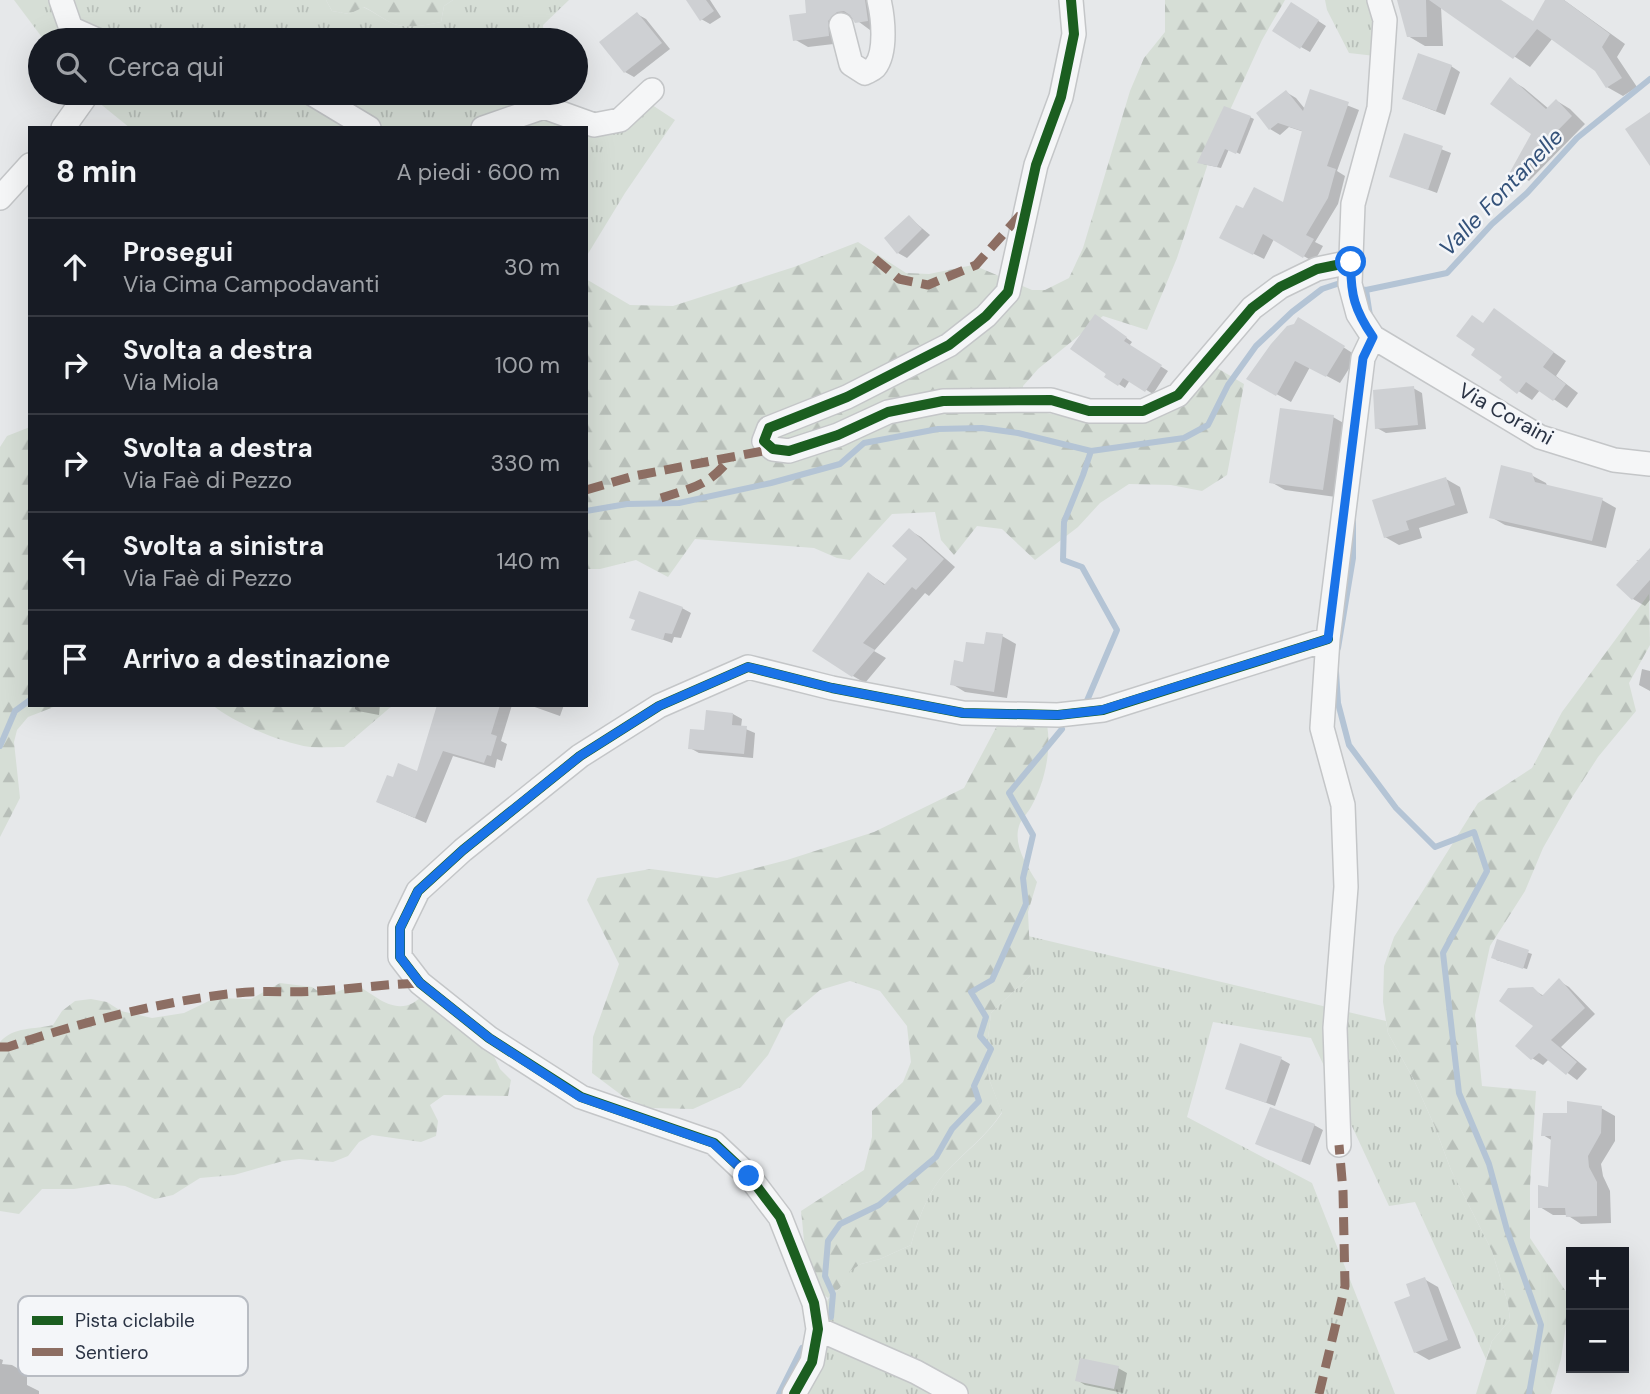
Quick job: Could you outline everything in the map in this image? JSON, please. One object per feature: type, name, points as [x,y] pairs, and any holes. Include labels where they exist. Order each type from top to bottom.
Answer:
[{"type":"street","points":[[61,0],[71,28]]},
{"type":"street","points":[[841,25],[851,64],[865,73],[875,67],[882,48],[883,19],[879,0]]},
{"type":"street","points":[[1071,0],[1074,34],[1062,97],[1035,165],[1008,292],[986,316],[949,345],[847,397],[769,428],[764,441],[773,449],[789,451],[838,435],[888,412],[943,401],[1051,400],[1089,411],[1143,411],[1178,395],[1252,308],[1280,286],[1317,269],[1351,262]]},
{"type":"street","points":[[1339,1145],[1335,1028],[1346,887],[1343,805],[1322,728],[1328,639],[1363,358],[1373,337],[1358,314],[1350,284],[1353,204],[1379,108],[1385,20],[1379,0]]},
{"type":"street","points":[[489,126],[544,107],[594,125],[620,120],[652,90]]},
{"type":"street","points":[[64,126],[79,105]]},
{"type":"street","points":[[331,105],[366,126]]},
{"type":"street","points":[[0,198],[28,167]]},
{"type":"street","name":"Via Coraini","points":[[1373,337],[1540,437],[1614,460],[1650,464]]},
{"type":"street","points":[[794,1394],[812,1362],[818,1329],[814,1303],[780,1217],[749,1176],[713,1143],[580,1097],[489,1038],[420,983],[400,957],[400,928],[418,891],[463,850],[580,756],[659,706],[748,667],[832,688],[963,713],[1058,715],[1102,710],[1328,639]]},
{"type":"street","points":[[818,1329],[915,1372],[956,1394]]},
{"type":"green space","points":[[14,0],[326,0],[332,11],[349,14],[363,7],[394,24],[412,26],[441,22],[444,6],[453,0],[569,0],[543,25],[543,28],[35,28]]},
{"type":"green space","points":[[326,0],[453,0],[444,6],[441,22],[412,26],[394,24],[364,7],[349,14],[332,11]]},
{"type":"green space","points":[[1165,0],[1285,0],[1262,40],[1214,145],[1177,258],[1147,330],[1103,316],[1038,369],[1023,386],[1024,409],[1098,422],[1134,423],[1212,365],[1244,384],[1227,475],[1202,491],[1171,485],[1129,484],[1100,503],[1078,527],[1035,560],[1002,529],[977,526],[954,555],[941,540],[935,512],[892,514],[850,560],[837,558],[814,548],[695,539],[668,577],[636,560],[600,569],[588,569],[588,280],[630,305],[673,306],[794,267],[858,242],[906,273],[929,274],[973,265],[1032,290],[1045,290],[1069,278],[1083,248],[1130,91],[1144,58],[1165,32]]},
{"type":"green space","points":[[1325,0],[1375,0],[1384,57],[1349,53],[1327,10]]},
{"type":"green space","points":[[646,101],[675,120],[588,254],[588,126],[605,134]]},
{"type":"green space","points":[[102,105],[565,105],[574,120],[587,126],[128,126]]},
{"type":"green space","points":[[28,428],[28,707],[54,707],[28,717],[17,730],[14,742],[20,798],[0,837],[0,447],[7,436]]},
{"type":"green space","points":[[1649,594],[1650,645],[1629,683],[1636,711],[1598,757],[1571,799],[1543,848],[1525,891],[1490,946],[1475,1015],[1482,1086],[1536,1091],[1530,1186],[1530,1238],[1566,1292],[1566,1325],[1561,1359],[1551,1394],[1476,1394],[1492,1341],[1510,1320],[1508,1303],[1492,1251],[1451,1170],[1414,1080],[1388,1033],[1383,1002],[1384,966],[1394,937],[1478,803],[1532,768],[1562,712]]},
{"type":"green space","points":[[215,707],[391,707],[344,747],[298,745],[272,737],[233,719]]},
{"type":"green space","points":[[1044,713],[1048,736],[1047,761],[1041,785],[1020,823],[1018,833],[1022,855],[1037,882],[1028,912],[1031,975],[991,1013],[986,1057],[989,1079],[1002,1112],[990,1129],[953,1164],[934,1188],[924,1206],[911,1245],[861,1264],[850,1271],[840,1288],[828,1298],[814,1281],[810,1270],[801,1211],[864,1170],[872,1137],[872,1111],[903,1082],[911,1062],[907,1026],[880,991],[850,981],[820,990],[786,1019],[768,1055],[741,1087],[693,1109],[650,1108],[624,1097],[592,1073],[593,1037],[619,964],[587,900],[597,878],[651,869],[717,878],[787,860],[874,832],[964,788],[1000,720]]},
{"type":"green space","points":[[1028,936],[1386,1021],[1388,1033],[1414,1080],[1451,1170],[1492,1251],[1508,1303],[1510,1320],[1492,1341],[1486,1359],[1415,1202],[1389,1206],[1311,1038],[1213,1022],[1187,1117],[1312,1183],[1395,1394],[780,1394],[812,1347],[828,1299],[840,1288],[849,1271],[911,1245],[924,1206],[934,1188],[1002,1113],[989,1079],[986,1057],[991,1013],[1031,975]]},
{"type":"green space","points":[[438,981],[450,991],[465,1020],[511,1080],[508,1096],[444,1095],[430,1105],[438,1121],[436,1136],[421,1142],[372,1135],[359,1142],[348,1156],[333,1162],[299,1159],[234,1175],[200,1178],[173,1195],[155,1199],[125,1186],[108,1184],[74,1189],[42,1189],[19,1214],[0,1211],[0,1042],[12,1033],[53,1025],[62,1011],[75,1001],[91,999],[107,1002],[121,1011],[152,1018],[184,1013],[215,998],[251,999],[280,983],[312,987],[325,996],[356,985],[390,1005],[405,1006],[416,1001]]},
{"type":"building","points":[[686,0],[706,0],[714,11],[700,21]]},
{"type":"building","points":[[805,0],[865,0],[868,21],[855,23],[844,11],[837,12],[828,21],[829,36],[793,41],[789,15],[806,13]]},
{"type":"building","points":[[1397,0],[1426,0],[1427,37],[1407,37]]},
{"type":"building","points":[[1429,0],[1501,0],[1533,21],[1545,0],[1564,0],[1610,34],[1602,47],[1622,78],[1606,88],[1595,71],[1537,29],[1513,59]]},
{"type":"building","points":[[1291,2],[1319,20],[1300,49],[1272,31]]},
{"type":"building","points":[[637,12],[662,43],[624,73],[599,42]]},
{"type":"building","points":[[1418,53],[1452,65],[1436,111],[1402,99]]},
{"type":"building","points":[[1510,77],[1546,109],[1556,99],[1572,116],[1514,175],[1510,172],[1531,134],[1490,104]]},
{"type":"building","points":[[1310,89],[1349,102],[1327,166],[1336,169],[1328,198],[1306,235],[1314,239],[1303,258],[1263,234],[1253,255],[1219,238],[1236,205],[1243,208],[1254,187],[1283,202],[1302,131],[1278,123],[1269,130],[1256,113],[1286,90],[1303,111]]},
{"type":"building","points":[[1224,106],[1251,116],[1236,154],[1225,149],[1217,167],[1197,163]]},
{"type":"building","points":[[1650,112],[1650,166],[1625,129]]},
{"type":"building","points":[[1404,133],[1443,146],[1428,190],[1389,177]]},
{"type":"building","points":[[909,215],[922,229],[897,254],[884,238]]},
{"type":"building","points":[[1494,308],[1554,352],[1543,367],[1566,384],[1553,401],[1526,382],[1517,394],[1499,380],[1502,377],[1471,355],[1475,349],[1456,336],[1472,315],[1483,323]]},
{"type":"building","points":[[1095,314],[1127,337],[1124,341],[1162,365],[1145,392],[1123,378],[1118,386],[1104,377],[1106,374],[1070,349]]},
{"type":"building","points":[[1298,317],[1345,346],[1326,377],[1295,361],[1276,396],[1246,379],[1271,344],[1287,326],[1294,324]]},
{"type":"building","points":[[1414,386],[1418,425],[1375,429],[1373,390]]},
{"type":"building","points":[[1280,408],[1334,415],[1323,490],[1269,483]]},
{"type":"building","points":[[1501,465],[1532,473],[1535,482],[1603,498],[1592,541],[1489,518]]},
{"type":"building","points":[[1446,477],[1455,505],[1406,521],[1409,530],[1384,538],[1372,500]]},
{"type":"building","points":[[909,528],[944,559],[916,590],[912,587],[863,643],[875,650],[852,677],[812,651],[868,572],[884,585],[907,559],[892,546]]},
{"type":"building","points":[[1650,548],[1650,580],[1632,600],[1616,585]]},
{"type":"building","points":[[639,591],[683,607],[672,634],[665,633],[663,640],[631,630],[635,620],[629,618]]},
{"type":"building","points":[[986,632],[1003,634],[994,692],[950,685],[954,660],[963,662],[966,642],[984,644]]},
{"type":"building","points":[[436,707],[499,707],[491,734],[497,736],[491,756],[487,755],[484,763],[443,751],[415,818],[376,802],[387,775],[393,777],[398,763],[417,771]]},
{"type":"building","points":[[706,710],[733,713],[732,725],[747,726],[744,754],[688,749],[690,729],[704,730]]},
{"type":"building","points":[[1497,939],[1529,950],[1523,969],[1491,958]]},
{"type":"building","points":[[1559,978],[1585,1008],[1551,1040],[1577,1062],[1566,1075],[1539,1053],[1531,1060],[1515,1046],[1533,1026],[1499,1001],[1508,988],[1533,987],[1542,996]]},
{"type":"building","points":[[1240,1043],[1282,1057],[1266,1103],[1225,1089]]},
{"type":"building","points":[[1567,1101],[1602,1106],[1601,1133],[1588,1156],[1589,1167],[1597,1182],[1597,1216],[1566,1217],[1565,1208],[1538,1208],[1538,1185],[1548,1187],[1551,1136],[1541,1136],[1543,1113],[1567,1113]]},
{"type":"building","points":[[1270,1107],[1315,1124],[1301,1162],[1255,1144]]},
{"type":"building","points":[[1425,1277],[1448,1340],[1414,1353],[1394,1302],[1410,1296],[1406,1284]]},
{"type":"building","points":[[1080,1358],[1119,1366],[1114,1389],[1075,1381]]},
{"type":"waterway","name":"Valle Fontanelle","points":[[1360,289],[1447,273],[1492,224],[1527,193],[1577,138],[1650,79]]},
{"type":"waterway","name":"Valle Fontanelle","points":[[588,511],[627,504],[679,503],[771,483],[840,464],[864,443],[938,429],[982,428],[1018,433],[1091,451],[1184,438],[1208,425],[1228,385],[1256,346],[1292,312],[1322,289],[1337,284]]},
{"type":"waterway","points":[[1366,290],[1370,316]]},
{"type":"waterway","points":[[1086,703],[1117,630],[1082,567],[1063,560],[1064,522],[1091,451]]},
{"type":"waterway","points":[[1338,648],[1353,558],[1353,520]]},
{"type":"waterway","points":[[1336,672],[1338,703],[1349,745],[1396,808],[1435,847],[1474,832],[1487,871],[1443,953],[1459,1093],[1489,1164],[1507,1230],[1541,1325],[1529,1394]]},
{"type":"waterway","name":"Valle Fontanelle","points":[[0,746],[15,711],[28,701]]},
{"type":"waterway","points":[[831,1317],[833,1294],[825,1276],[828,1241],[840,1224],[879,1205],[936,1157],[952,1129],[979,1101],[974,1086],[991,1049],[980,1036],[986,1017],[971,992],[992,980],[1026,904],[1023,878],[1033,835],[1009,793],[1062,729]]},
{"type":"waterway","points":[[779,1394],[802,1348]]},
{"type":"marked path","points":[[875,259],[899,279],[928,285],[976,265],[1021,214]]},
{"type":"marked path","points":[[588,489],[634,476],[773,449]]},
{"type":"marked path","points":[[661,498],[693,488],[709,479],[732,456]]},
{"type":"marked path","points":[[0,1047],[180,1001],[247,992],[308,992],[420,983]]},
{"type":"marked path","points":[[1319,1394],[1345,1286],[1339,1145]]},
{"type":"cycle path","points":[[1071,0],[1074,34],[1061,97],[1036,165],[1008,292],[986,316],[949,345],[847,397],[769,428],[764,441],[773,449],[789,451],[838,435],[888,412],[943,401],[1051,400],[1089,411],[1143,411],[1178,395],[1252,308],[1280,287],[1317,269],[1351,262]]},
{"type":"cycle path","points":[[794,1394],[812,1362],[818,1329],[814,1303],[780,1217],[749,1176],[714,1143],[581,1097],[489,1038],[420,983],[400,957],[400,928],[418,891],[463,850],[580,756],[659,706],[748,667],[832,688],[963,713],[1058,715],[1103,710],[1328,639]]},
{"type":"route","points":[[749,1176],[713,1143],[580,1097],[489,1038],[420,983],[400,957],[400,928],[418,891],[463,850],[580,756],[659,706],[748,667],[832,688],[963,713],[1058,715],[1102,710],[1328,639],[1363,358],[1373,337],[1358,314],[1350,284],[1351,262]]}]
